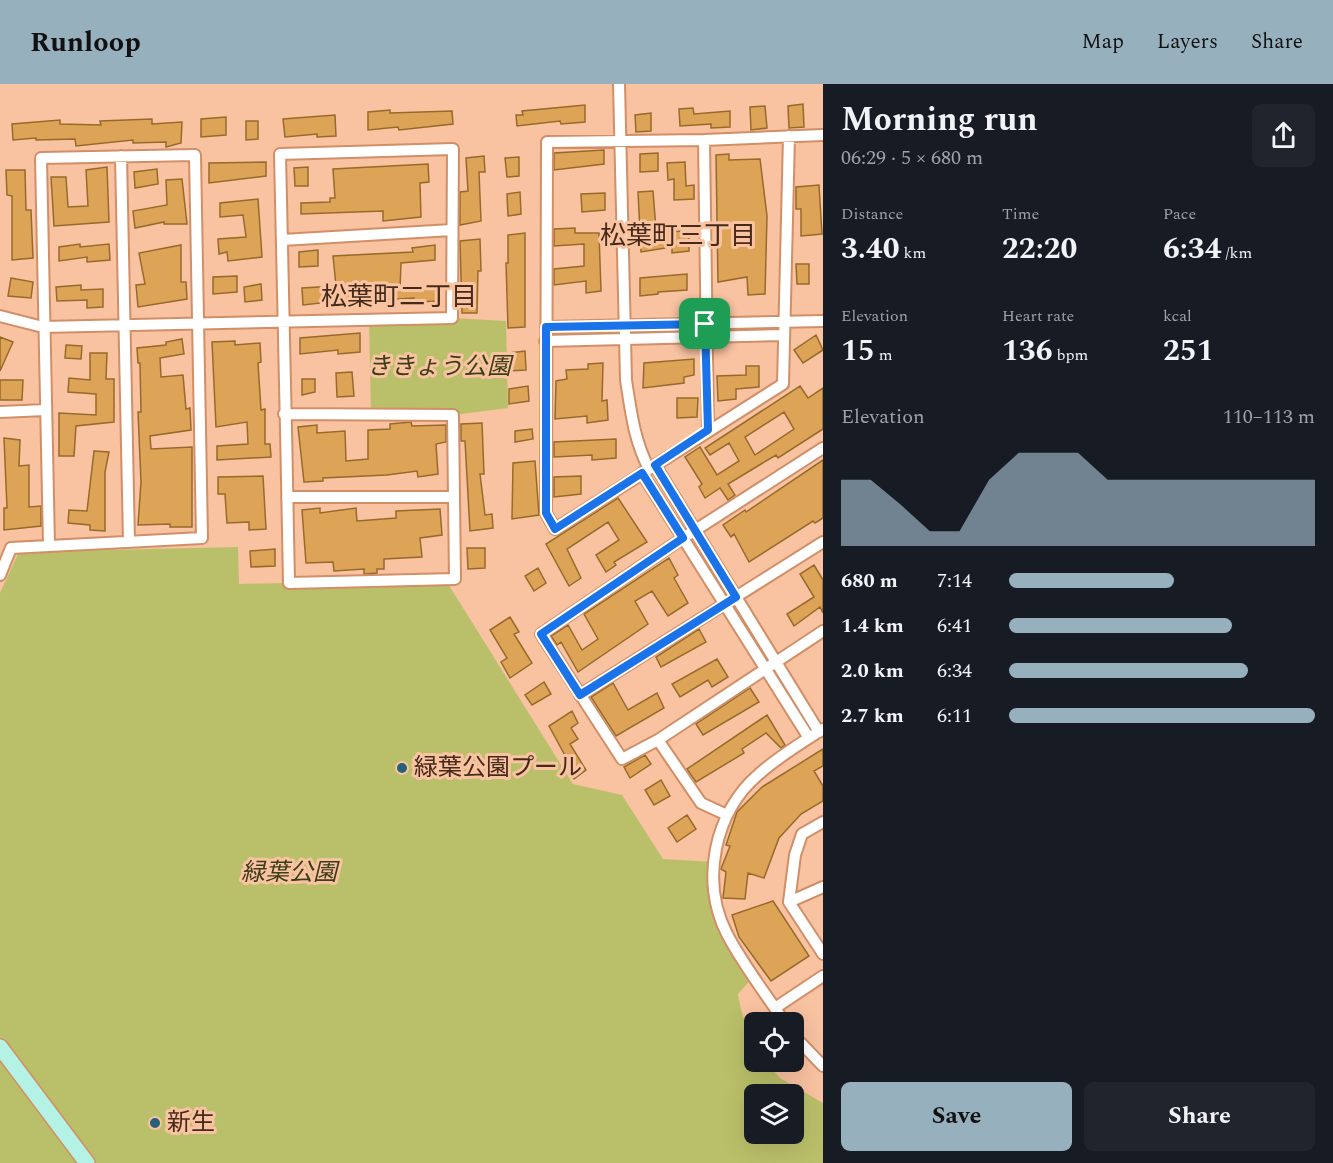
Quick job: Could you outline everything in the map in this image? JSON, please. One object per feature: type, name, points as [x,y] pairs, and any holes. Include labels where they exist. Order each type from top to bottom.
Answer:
[{"type":"street","points":[[619,84],[626,380],[633,428],[640,451],[683,538],[809,738]]},
{"type":"street","points":[[789,136],[783,384],[555,529],[546,513],[547,142],[704,140],[789,136],[823,135]]},
{"type":"street","points":[[704,140],[708,430]]},
{"type":"street","points":[[0,316],[43,327],[284,323],[452,318],[453,149],[280,154],[284,323],[284,414],[289,583],[455,579],[453,416],[284,414]]},
{"type":"street","points":[[0,575],[11,548],[202,538],[195,155],[41,158],[49,545]]},
{"type":"street","points":[[121,156],[129,542]]},
{"type":"street","points":[[282,240],[452,230]]},
{"type":"street","points":[[546,327],[823,321]]},
{"type":"street","points":[[545,341],[784,335]]},
{"type":"street","points":[[0,412],[46,410]]},
{"type":"street","points":[[823,448],[695,530],[541,634],[622,759],[658,740],[823,632]]},
{"type":"street","points":[[649,469],[695,530],[821,730],[758,775],[727,815],[718,840],[714,862],[717,909],[727,934],[778,1012]]},
{"type":"street","points":[[287,497],[453,497]]},
{"type":"street","points":[[580,695],[823,542]]},
{"type":"street","points":[[658,740],[701,803],[727,815]]},
{"type":"street","points":[[823,822],[802,834],[795,855],[789,902],[823,954]]},
{"type":"street","points":[[789,902],[823,887]]},
{"type":"street","points":[[775,1008],[823,976]]},
{"type":"street","points":[[0,1047],[87,1163]]},
{"type":"street","points":[[804,1048],[823,1066]]},
{"type":"green space","name":"ききょう公園","points":[[452,318],[506,321],[508,408],[453,415],[371,414],[369,320]]},
{"type":"green space","name":"緑葉公園","points":[[238,547],[239,584],[445,579],[573,784],[622,795],[663,859],[714,862],[717,909],[754,976],[738,994],[744,1018],[744,1072],[775,1072],[790,1084],[744,1084],[744,1144],[804,1144],[804,1092],[823,1103],[823,1163],[0,1163],[0,593],[19,552]]},
{"type":"building","points":[[803,104],[804,127],[789,128],[788,106]]},
{"type":"building","points":[[585,105],[585,122],[561,124],[560,121],[517,126],[516,115],[523,115],[522,111]]},
{"type":"building","points":[[765,106],[767,128],[751,130],[750,107]]},
{"type":"building","points":[[693,108],[694,114],[730,111],[730,127],[711,128],[711,124],[680,126],[679,109]]},
{"type":"building","points":[[390,110],[390,113],[452,111],[453,124],[399,130],[398,127],[368,130],[368,112]]},
{"type":"building","points":[[651,113],[651,131],[636,132],[635,115]]},
{"type":"building","points":[[335,115],[336,136],[317,137],[317,134],[285,137],[283,119]]},
{"type":"building","points":[[226,117],[226,135],[201,137],[201,119]]},
{"type":"building","points":[[152,119],[152,124],[182,122],[181,143],[166,147],[166,142],[133,143],[133,140],[76,146],[75,139],[13,140],[12,124],[60,120],[60,124],[101,125],[100,121]]},
{"type":"building","points":[[246,121],[258,121],[258,139],[246,140]]},
{"type":"building","points":[[604,150],[604,164],[554,170],[554,153]]},
{"type":"building","points":[[658,153],[658,171],[640,172],[640,154]]},
{"type":"building","points":[[729,154],[729,160],[760,159],[767,216],[765,294],[748,295],[747,277],[718,282],[716,155]]},
{"type":"building","points":[[484,156],[485,172],[479,172],[481,221],[460,225],[460,192],[468,191],[466,158]]},
{"type":"building","points":[[519,157],[519,176],[507,177],[505,158]]},
{"type":"building","points":[[266,162],[266,176],[209,183],[209,163]]},
{"type":"building","points":[[685,162],[686,186],[694,185],[694,199],[674,200],[674,179],[668,180],[667,163]]},
{"type":"building","points":[[428,164],[429,182],[420,183],[421,217],[383,221],[383,211],[301,214],[301,203],[330,202],[330,198],[335,198],[333,169]]},
{"type":"building","points":[[107,167],[109,222],[54,226],[51,177],[66,177],[68,207],[88,206],[86,170]]},
{"type":"building","points":[[308,167],[308,186],[295,186],[294,168]]},
{"type":"building","points":[[157,169],[158,184],[135,188],[134,172]]},
{"type":"building","points":[[6,170],[25,170],[26,210],[31,210],[33,258],[12,260],[12,196],[7,195]]},
{"type":"building","points":[[182,179],[187,224],[164,224],[164,222],[135,228],[133,211],[167,205],[166,180]]},
{"type":"building","points":[[819,185],[822,234],[801,236],[801,209],[796,209],[796,187]]},
{"type":"building","points":[[653,191],[656,229],[658,232],[689,231],[689,251],[672,253],[672,247],[641,252],[638,192]]},
{"type":"building","points":[[520,192],[521,214],[508,216],[507,194]]},
{"type":"building","points":[[605,193],[605,210],[582,212],[581,194]]},
{"type":"building","points":[[258,199],[262,257],[228,261],[227,252],[219,254],[218,239],[246,237],[243,215],[220,217],[220,203]]},
{"type":"building","points":[[575,228],[575,233],[599,233],[601,291],[586,293],[586,281],[554,285],[554,269],[584,266],[584,244],[554,246],[554,229]]},
{"type":"building","points":[[525,233],[525,327],[508,328],[506,263],[508,263],[508,235]]},
{"type":"building","points":[[480,239],[481,271],[478,271],[477,313],[462,313],[460,241]]},
{"type":"building","points":[[80,244],[80,247],[109,244],[110,260],[87,262],[87,257],[59,261],[59,247]]},
{"type":"building","points":[[181,245],[181,282],[186,282],[187,299],[138,307],[136,285],[145,284],[139,253]]},
{"type":"building","points":[[435,245],[435,260],[401,263],[400,288],[438,284],[439,301],[414,302],[414,298],[383,300],[383,296],[303,305],[302,288],[336,286],[333,256],[413,252],[412,248]]},
{"type":"building","points":[[318,250],[318,266],[299,267],[299,252]]},
{"type":"building","points":[[796,264],[809,264],[809,284],[797,284]]},
{"type":"building","points":[[687,274],[687,290],[640,296],[640,278]]},
{"type":"building","points":[[237,276],[237,292],[213,294],[213,277]]},
{"type":"building","points":[[11,278],[33,282],[31,298],[8,296]]},
{"type":"building","points":[[261,284],[262,300],[245,302],[244,287]]},
{"type":"building","points":[[81,285],[81,290],[103,289],[103,307],[87,308],[87,300],[57,301],[56,287]]},
{"type":"building","points":[[360,333],[360,352],[338,354],[338,350],[300,354],[300,338]]},
{"type":"building","points":[[816,335],[823,350],[803,363],[794,350]]},
{"type":"building","points":[[0,337],[13,342],[0,371]]},
{"type":"building","points":[[182,339],[184,354],[160,358],[161,377],[183,375],[186,409],[190,408],[191,430],[150,436],[151,449],[192,447],[192,527],[170,527],[170,524],[138,525],[141,482],[138,412],[141,412],[140,363],[138,363],[137,348],[166,345],[166,342]]},
{"type":"building","points":[[235,341],[235,345],[260,343],[261,362],[258,363],[261,410],[265,409],[265,444],[270,444],[271,457],[217,460],[217,446],[248,444],[247,422],[216,427],[212,342]]},
{"type":"building","points":[[66,345],[82,346],[81,359],[65,358]]},
{"type":"building","points":[[525,351],[526,370],[509,371],[509,353]]},
{"type":"building","points":[[90,353],[107,353],[106,379],[114,379],[114,422],[76,426],[74,456],[59,456],[59,413],[96,415],[96,394],[68,392],[69,378],[90,380]]},
{"type":"building","points":[[694,359],[694,375],[684,377],[684,383],[643,388],[644,363]]},
{"type":"building","points":[[603,363],[602,401],[607,400],[608,420],[587,423],[587,416],[555,419],[556,381],[567,379],[566,370],[588,369],[588,364]]},
{"type":"building","points":[[746,366],[759,366],[759,387],[736,389],[736,399],[718,401],[717,376],[746,375]]},
{"type":"building","points":[[352,372],[354,396],[337,397],[336,373]]},
{"type":"building","points":[[302,379],[315,379],[315,392],[302,395]]},
{"type":"building","points":[[0,380],[23,380],[22,400],[0,400]]},
{"type":"building","points":[[528,386],[529,401],[509,404],[509,389]]},
{"type":"building","points":[[800,386],[808,398],[823,388],[823,429],[778,458],[776,455],[728,484],[735,495],[728,500],[720,488],[705,498],[699,487],[702,484],[685,457],[700,447],[717,475],[739,461],[729,443],[710,455],[705,448]],"holes":[[[784,412],[794,429],[755,455],[745,437]]]},
{"type":"building","points":[[677,398],[698,398],[697,417],[677,418]]},
{"type":"building","points":[[411,422],[412,426],[446,425],[446,442],[436,444],[438,474],[418,477],[417,471],[323,478],[323,481],[304,482],[298,427],[317,425],[317,433],[345,431],[346,461],[368,459],[368,430],[390,429],[390,424]]},
{"type":"building","points":[[482,423],[484,474],[480,474],[485,515],[492,514],[493,528],[470,531],[465,441],[461,441],[461,424]]},
{"type":"building","points":[[532,429],[533,439],[515,442],[515,431]]},
{"type":"building","points":[[4,438],[20,440],[19,466],[29,465],[29,507],[41,506],[41,526],[4,530],[4,508],[7,508]]},
{"type":"building","points":[[616,439],[616,458],[592,460],[592,455],[554,457],[554,442]]},
{"type":"building","points":[[94,451],[109,452],[105,472],[105,531],[90,530],[90,525],[68,523],[69,510],[87,511]]},
{"type":"building","points":[[823,460],[823,518],[815,523],[813,521],[749,562],[734,534],[731,537],[723,525]]},
{"type":"building","points":[[535,461],[539,515],[512,519],[513,463]]},
{"type":"building","points":[[263,476],[266,529],[249,530],[249,522],[227,523],[225,494],[218,494],[218,477]]},
{"type":"building","points":[[581,476],[581,494],[554,497],[554,477]]},
{"type":"building","points":[[618,498],[647,542],[614,562],[616,565],[606,572],[596,555],[619,540],[608,522],[567,549],[581,578],[569,586],[546,544]]},
{"type":"building","points":[[320,508],[320,513],[356,508],[357,521],[396,518],[396,511],[440,509],[442,535],[420,538],[422,557],[384,559],[384,569],[377,569],[377,573],[364,574],[364,569],[334,571],[333,562],[306,563],[302,510]]},
{"type":"building","points":[[467,548],[485,548],[485,568],[468,569]]},
{"type":"building","points":[[275,549],[275,566],[251,567],[250,551]]},
{"type":"building","points":[[669,558],[678,575],[674,578],[688,603],[668,616],[652,591],[635,601],[648,624],[578,672],[561,642],[557,645],[551,636],[568,625],[582,650],[598,639],[584,614]]},
{"type":"building","points":[[814,565],[823,580],[823,613],[820,607],[794,626],[787,614],[814,597],[800,574]]},
{"type":"building","points":[[538,568],[546,583],[534,591],[525,576]]},
{"type":"building","points":[[510,617],[519,632],[514,634],[532,663],[510,678],[501,662],[507,658],[490,630]]},
{"type":"building","points":[[699,629],[706,642],[661,667],[656,657]]},
{"type":"building","points":[[717,659],[728,677],[712,687],[708,680],[680,697],[672,684]]},
{"type":"building","points":[[544,682],[551,694],[532,705],[525,695]]},
{"type":"building","points":[[613,683],[628,710],[657,693],[664,708],[616,736],[591,697]]},
{"type":"building","points":[[750,688],[759,702],[703,735],[696,724]]},
{"type":"building","points":[[572,711],[578,723],[571,728],[578,739],[570,744],[586,770],[574,779],[565,764],[568,761],[549,726]]},
{"type":"building","points":[[767,715],[785,745],[781,748],[766,733],[742,749],[744,753],[696,782],[687,769]]},
{"type":"building","points":[[823,749],[823,766],[814,771],[823,786],[823,801],[801,814],[779,838],[764,878],[748,873],[745,899],[723,898],[726,872],[721,869],[730,846],[726,845],[737,812],[762,787]]},
{"type":"building","points":[[645,755],[651,764],[630,778],[624,767]]},
{"type":"building","points":[[661,780],[670,796],[654,805],[645,790]]},
{"type":"building","points":[[687,815],[696,829],[677,842],[668,828]]},
{"type":"building","points":[[773,901],[809,956],[771,981],[739,937],[732,915]]},
{"type":"place","name":"緑葉公園プール","points":[[402,768]]},
{"type":"place","name":"新生","points":[[155,1123]]},
{"type":"district","name":"松葉町三丁目","points":[[678,236]]},
{"type":"district","name":"松葉町二丁目","points":[[399,297]]},
{"type":"route","points":[[705,324],[708,430],[655,465],[736,597],[580,695],[541,634],[683,538],[642,473],[555,529],[546,513],[546,327],[705,324]]}]
